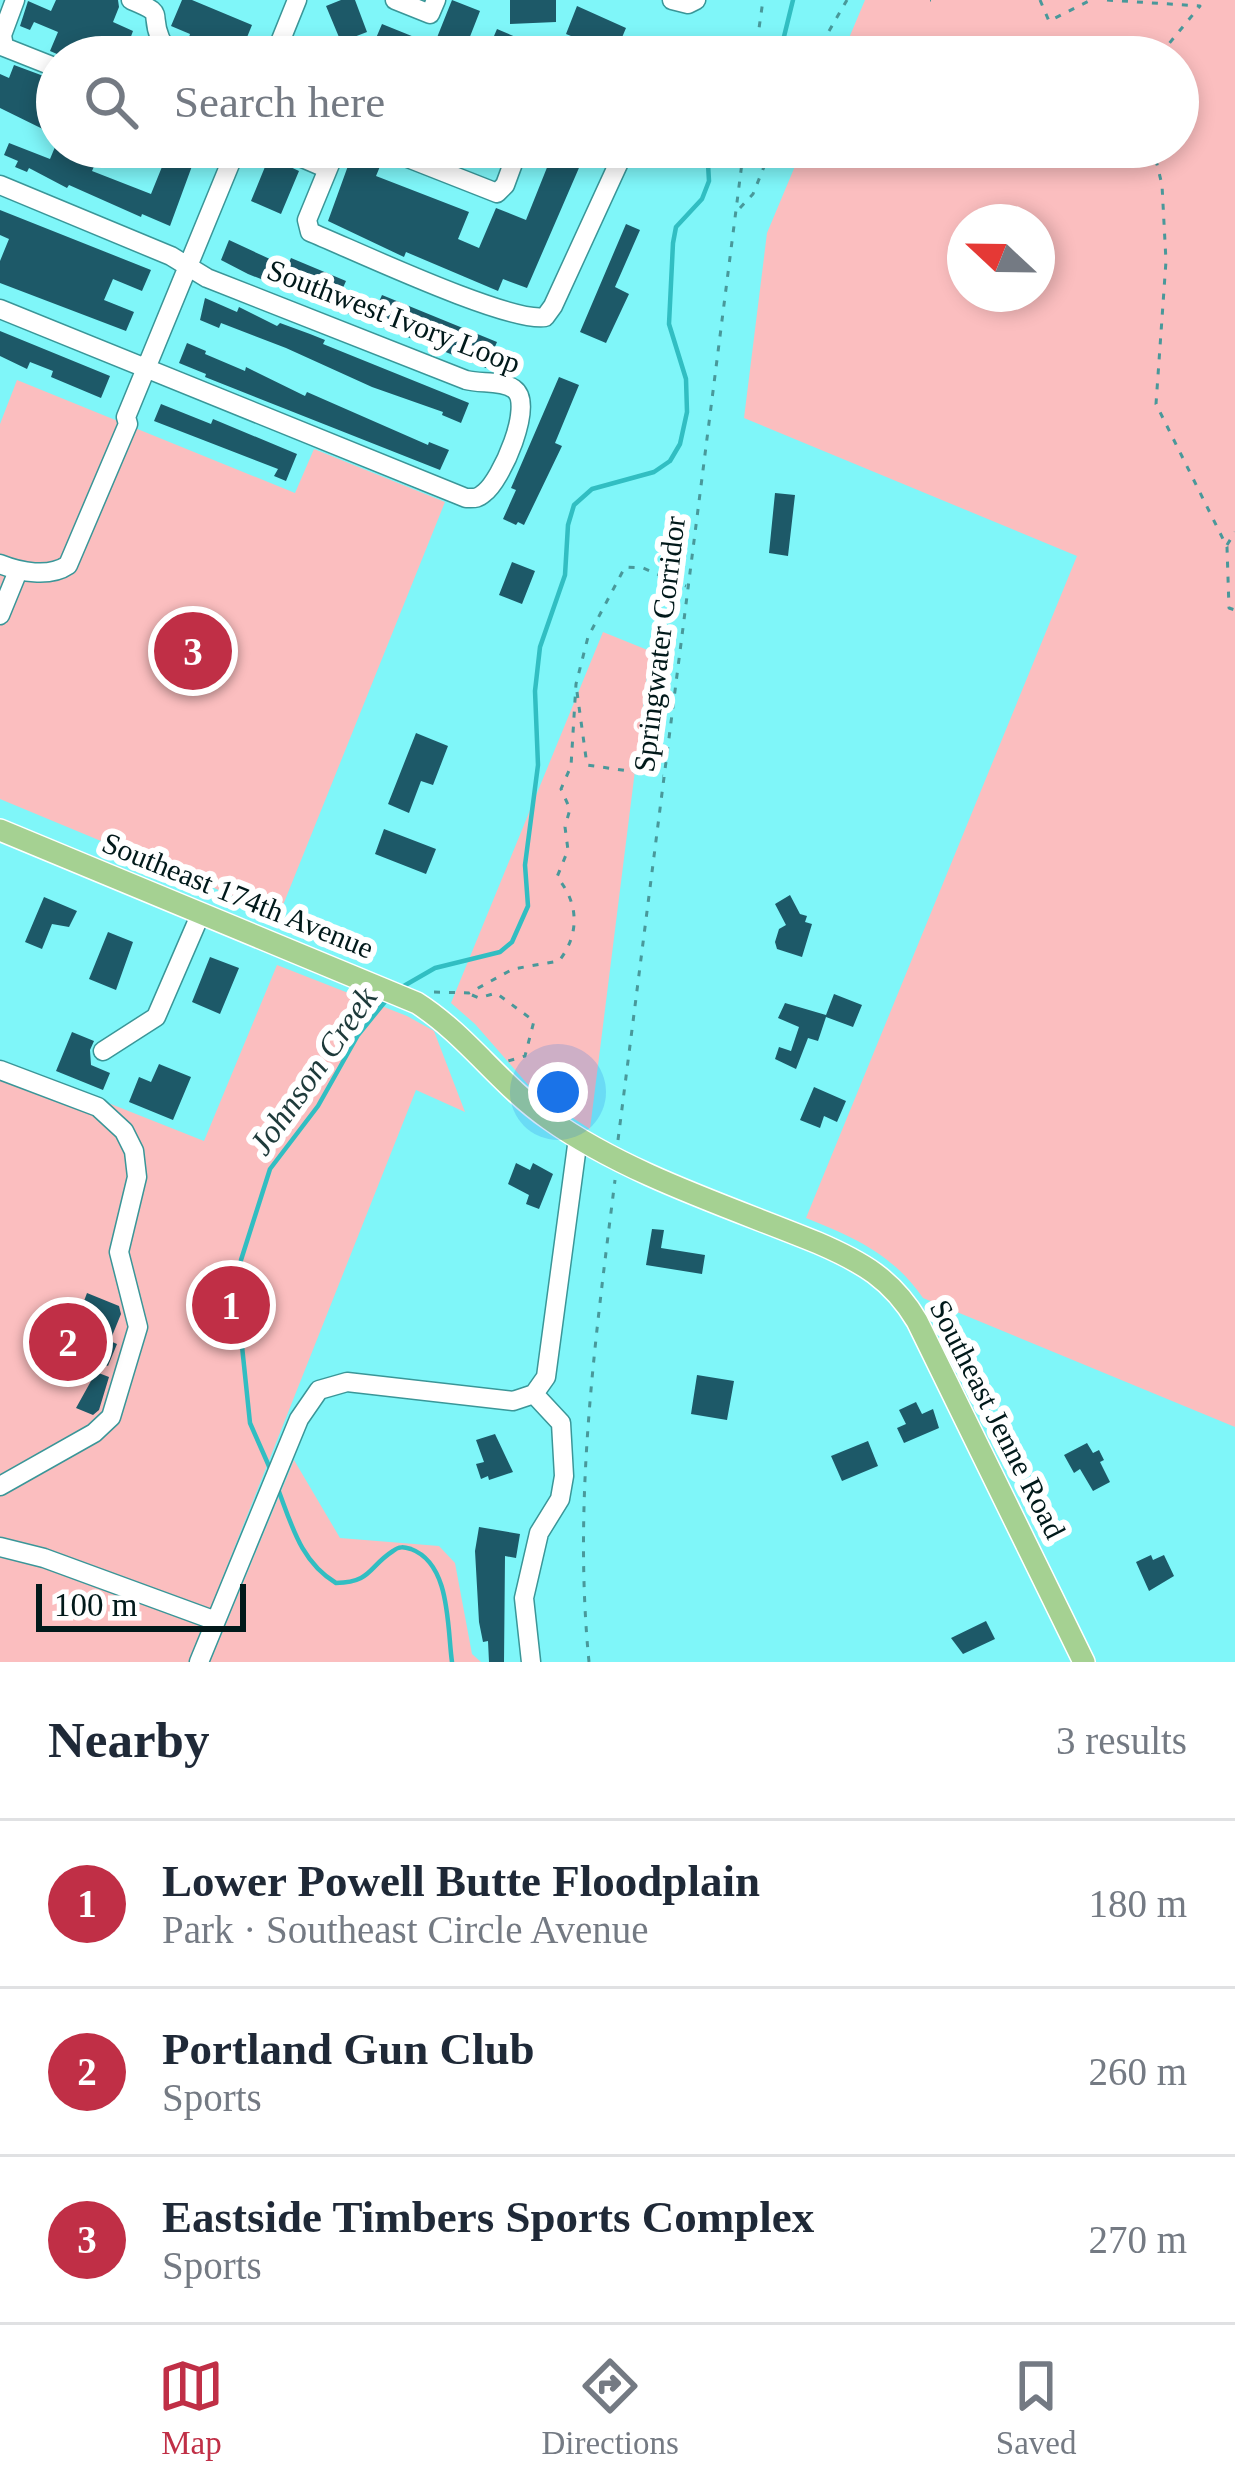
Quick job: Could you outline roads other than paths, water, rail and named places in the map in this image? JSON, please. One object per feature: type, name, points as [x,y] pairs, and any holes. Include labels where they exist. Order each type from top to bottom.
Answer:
[{"type":"main road","name":"Southeast 174th Avenue","points":[[0,830],[418,1003],[452,1028],[533,1108],[617,1157]]},
{"type":"main road","name":"Southeast Jenne Road","points":[[617,1157],[845,1255],[888,1281],[916,1322],[1084,1662]]},
{"type":"street","points":[[15,0],[2,47],[36,60]]},
{"type":"street","points":[[130,0],[152,9],[159,18],[159,36]]},
{"type":"street","points":[[282,36],[297,0]]},
{"type":"street","points":[[395,0],[430,14],[436,0]]},
{"type":"street","points":[[672,0],[688,4],[696,0]]},
{"type":"street","points":[[0,615],[9,568],[60,571],[68,565],[228,168]]},
{"type":"street","points":[[433,168],[497,193],[511,168]]},
{"type":"street","points":[[328,169],[307,220],[310,232],[494,307],[536,319],[545,317],[553,306],[616,168]]},
{"type":"street","name":"Southwest Ivory Loop","points":[[0,185],[207,278],[466,380],[510,387],[521,399],[520,424],[493,485],[476,498],[466,498],[0,309]]},
{"type":"street","points":[[103,1051],[156,1017],[201,913]]},
{"type":"street","points":[[0,1070],[98,1107],[124,1131],[134,1151],[137,1178],[119,1252],[138,1328],[111,1417],[94,1432],[0,1486]]},
{"type":"street","points":[[199,1662],[307,1402],[326,1385],[347,1382],[513,1401],[534,1394],[544,1382],[578,1138]]},
{"type":"street","points":[[530,1662],[524,1598],[539,1533],[560,1499],[565,1436],[559,1418],[534,1394]]},
{"type":"street","points":[[0,1547],[44,1558],[216,1622]]},
{"type":"waterway","name":"Johnson Creek","points":[[784,36],[793,0]]},
{"type":"waterway","name":"Johnson Creek","points":[[402,987],[435,968],[500,952],[512,942],[528,906],[525,865],[538,765],[535,691],[540,647],[565,575],[568,525],[574,505],[592,489],[654,472],[670,461],[680,444],[687,412],[686,379],[669,324],[673,243],[676,227],[702,199],[708,168]]},
{"type":"waterway","name":"Johnson Creek","points":[[272,1473],[250,1423],[237,1298],[241,1260],[270,1169],[318,1106],[358,1035],[388,998]]},
{"type":"waterway","name":"Johnson Creek","points":[[278,1489],[306,1554],[336,1583],[363,1577],[399,1548],[424,1557],[434,1568],[445,1598],[452,1662]]},
{"type":"place","name":"Eastside Timbers Sports Complex","points":[[193,651]]},
{"type":"place","name":"Lower Powell Butte Floodplain","points":[[231,1305]]},
{"type":"place","name":"Portland Gun Club","points":[[68,1342]]}]
